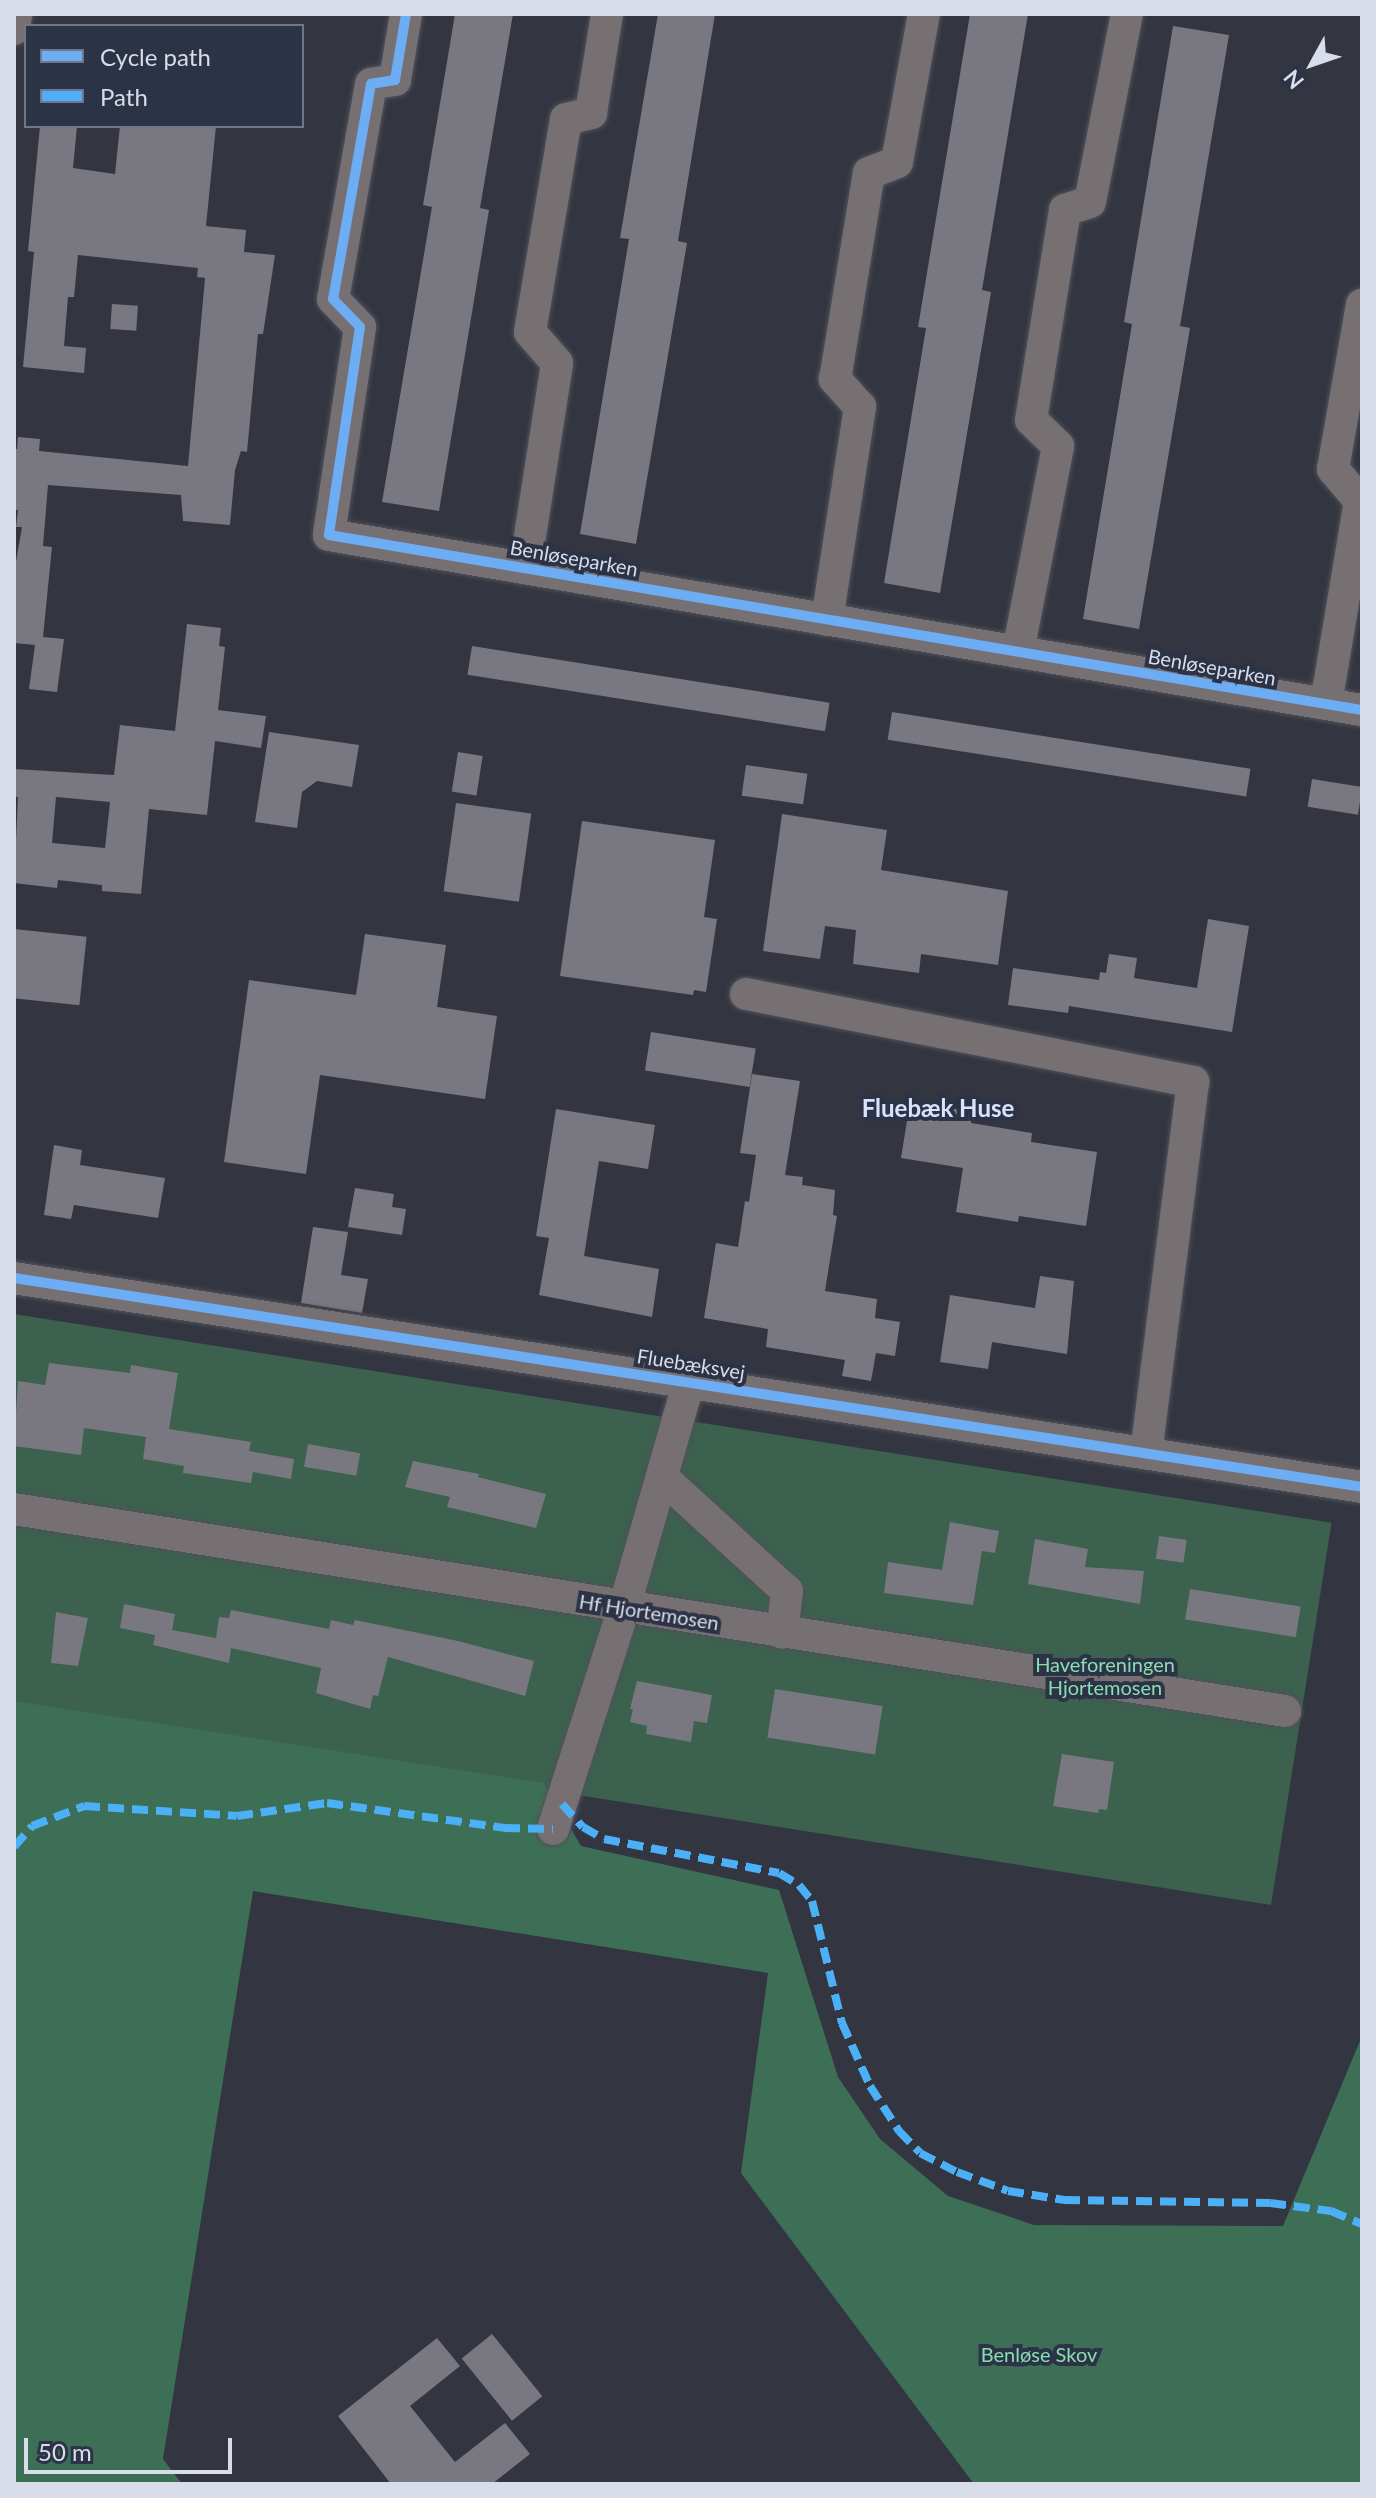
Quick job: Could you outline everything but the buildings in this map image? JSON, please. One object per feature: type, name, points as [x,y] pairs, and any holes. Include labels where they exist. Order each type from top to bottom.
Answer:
[{"type":"street","points":[[14,29],[16,14]]},
{"type":"street","name":"Benløseparken","points":[[406,14],[395,80],[371,84],[333,299],[360,327],[329,535],[1362,710]]},
{"type":"street","name":"Benløseparken","points":[[525,568],[557,363],[530,332],[566,119],[591,113],[607,14]]},
{"type":"street","points":[[827,620],[860,407],[835,379],[869,173],[897,162],[924,14]]},
{"type":"street","points":[[1018,652],[1058,446],[1031,420],[1065,210],[1090,202],[1127,14]]},
{"type":"street","points":[[1326,704],[1360,501],[1333,469],[1362,305]]},
{"type":"street","points":[[746,994],[1193,1082],[1146,1453]]},
{"type":"street","name":"Fluebæksvej","points":[[14,1278],[1362,1487]]},
{"type":"street","name":"Fluebæksvej","points":[[553,1829],[624,1608],[689,1382]]},
{"type":"street","points":[[662,1477],[787,1591],[782,1633]]},
{"type":"street","name":"Hf Hjortemosen","points":[[14,1509],[1285,1711]]},
{"type":"green space","name":"Haveforeningen Hjortemosen","points":[[14,1314],[1332,1523],[1271,1905],[14,1706]]},
{"type":"green space","name":"Benløse Skov","points":[[14,1701],[544,1783],[581,1846],[779,1890],[838,2077],[880,2139],[948,2196],[1034,2225],[1283,2226],[1362,2036],[1362,2484],[974,2484],[741,2173],[768,1973],[253,1891],[163,2459],[182,2484],[14,2484]]},
{"type":"marked path","points":[[14,1847],[32,1826],[84,1806],[237,1816],[327,1803],[504,1828],[553,1829]]},
{"type":"marked path","points":[[562,1804],[583,1827],[604,1839],[779,1873],[799,1885],[812,1901],[842,2023],[870,2086],[899,2131],[920,2153],[957,2172],[1008,2191],[1064,2200],[1270,2203],[1331,2211],[1362,2224]]},
{"type":"cycle path","points":[[406,14],[395,80],[371,84],[333,299],[360,327],[329,535],[1362,710]]},
{"type":"cycle path","points":[[14,1278],[1362,1487]]},
{"type":"district","name":"Fluebæk Huse","points":[[938,1108]]}]
